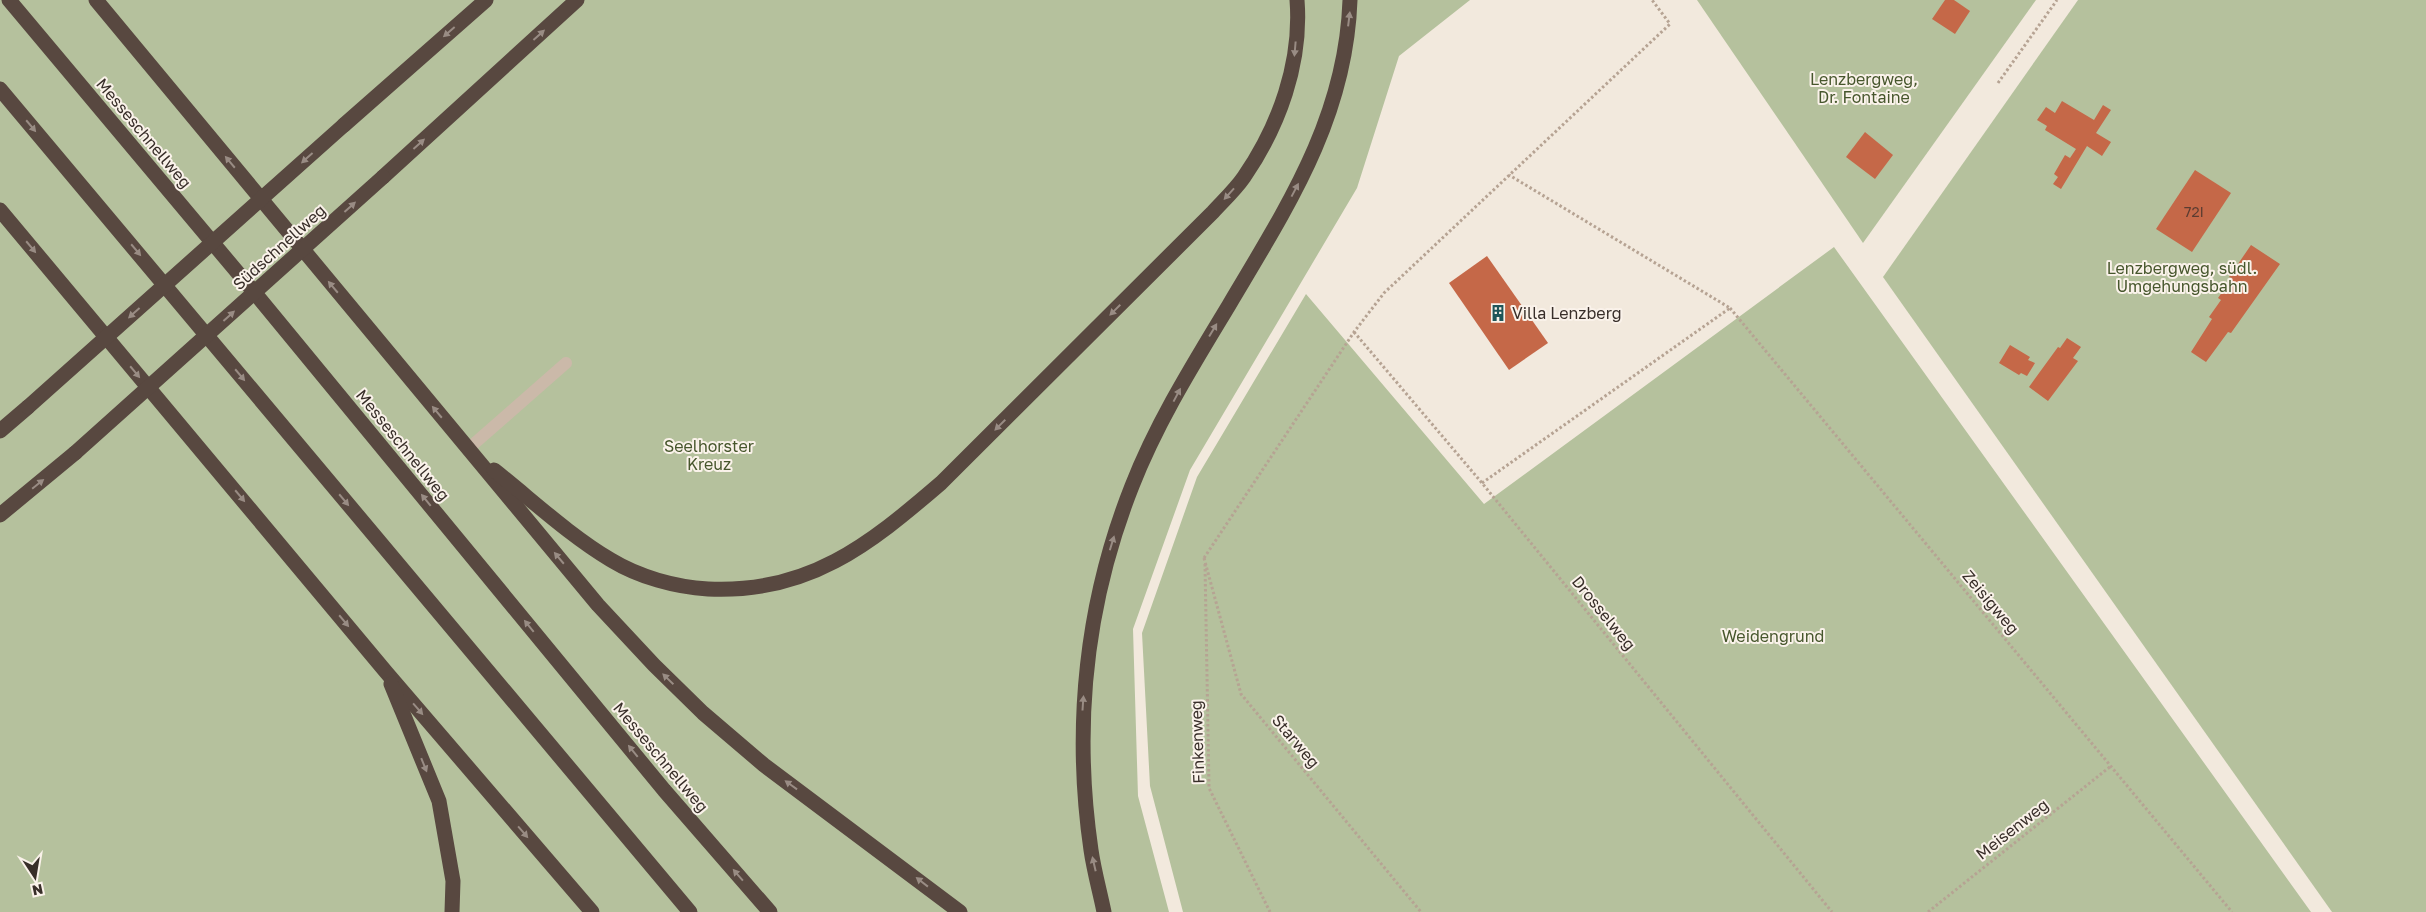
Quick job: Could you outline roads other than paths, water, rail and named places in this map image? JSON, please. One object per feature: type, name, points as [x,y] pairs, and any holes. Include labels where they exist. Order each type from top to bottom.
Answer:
[{"type":"highway","name":"Messeschnellweg","points":[[9,0],[259,298],[658,782],[770,912]]},
{"type":"highway","points":[[96,0],[598,605],[654,666],[703,713],[764,765],[960,912]]},
{"type":"highway","points":[[102,0],[114,22]]},
{"type":"highway","points":[[0,431],[486,0]]},
{"type":"highway","name":"Südschnellweg","points":[[0,515],[75,453],[577,0]]},
{"type":"highway","points":[[468,449],[579,538],[612,561],[651,578],[689,588],[736,590],[773,586],[813,573],[850,554],[894,524],[941,483],[1213,212],[1243,179],[1266,142],[1284,101],[1294,58],[1297,0]]},
{"type":"highway","points":[[1104,912],[1091,852],[1084,791],[1082,728],[1086,666],[1094,613],[1111,544],[1133,484],[1168,412],[1310,162],[1329,114],[1342,64],[1350,0]]},
{"type":"highway","points":[[0,89],[690,912]]},
{"type":"highway","points":[[0,210],[386,672],[592,912]]},
{"type":"highway","points":[[386,672],[439,802],[452,881],[452,912]]},
{"type":"lane","points":[[468,449],[566,363]]},
{"type":"place","name":"Villa Lenzberg","points":[[1498,313]]},
{"type":"park label","name":"Lenzbergweg, Dr. Fontaine","points":[[1864,88]]},
{"type":"park label","name":"Lenzbergweg, südl. Umgehungsbahn","points":[[2182,277]]},
{"type":"park label","name":"Seelhorster Kreuz","points":[[709,455]]},
{"type":"park label","name":"Weidengrund","points":[[1773,636]]}]
